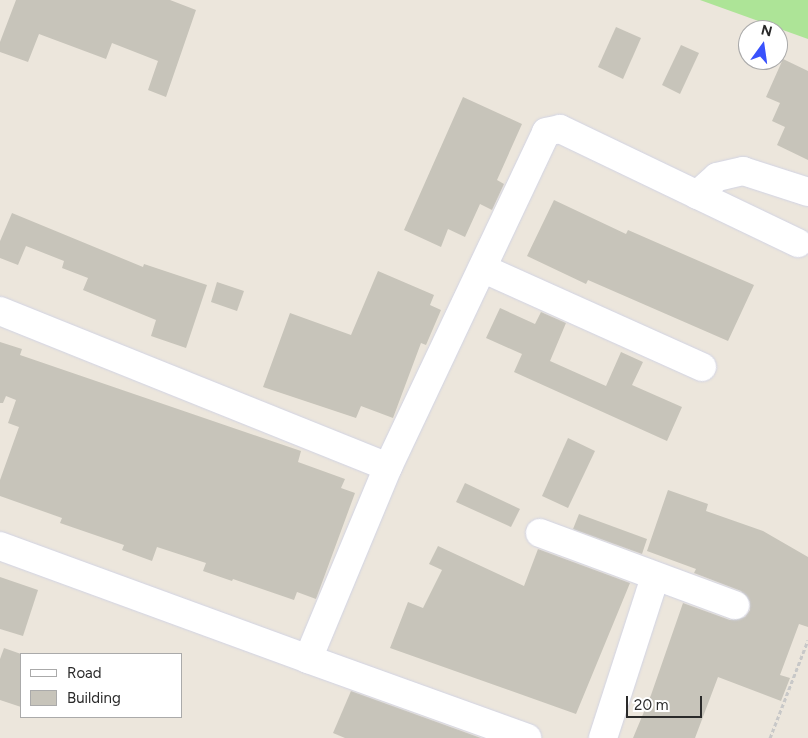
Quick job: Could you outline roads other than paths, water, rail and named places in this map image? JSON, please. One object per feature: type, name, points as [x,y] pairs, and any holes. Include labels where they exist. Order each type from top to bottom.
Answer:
[{"type":"street","points":[[308,659],[388,467],[484,269],[541,139],[552,129],[560,129],[798,243]]},
{"type":"street","points":[[696,195],[717,177],[743,171],[808,192]]},
{"type":"street","points":[[484,269],[702,367]]},
{"type":"street","points":[[0,311],[388,467]]},
{"type":"street","points":[[540,533],[735,605]]},
{"type":"street","points":[[0,546],[527,738]]},
{"type":"street","points":[[603,738],[655,577]]}]
